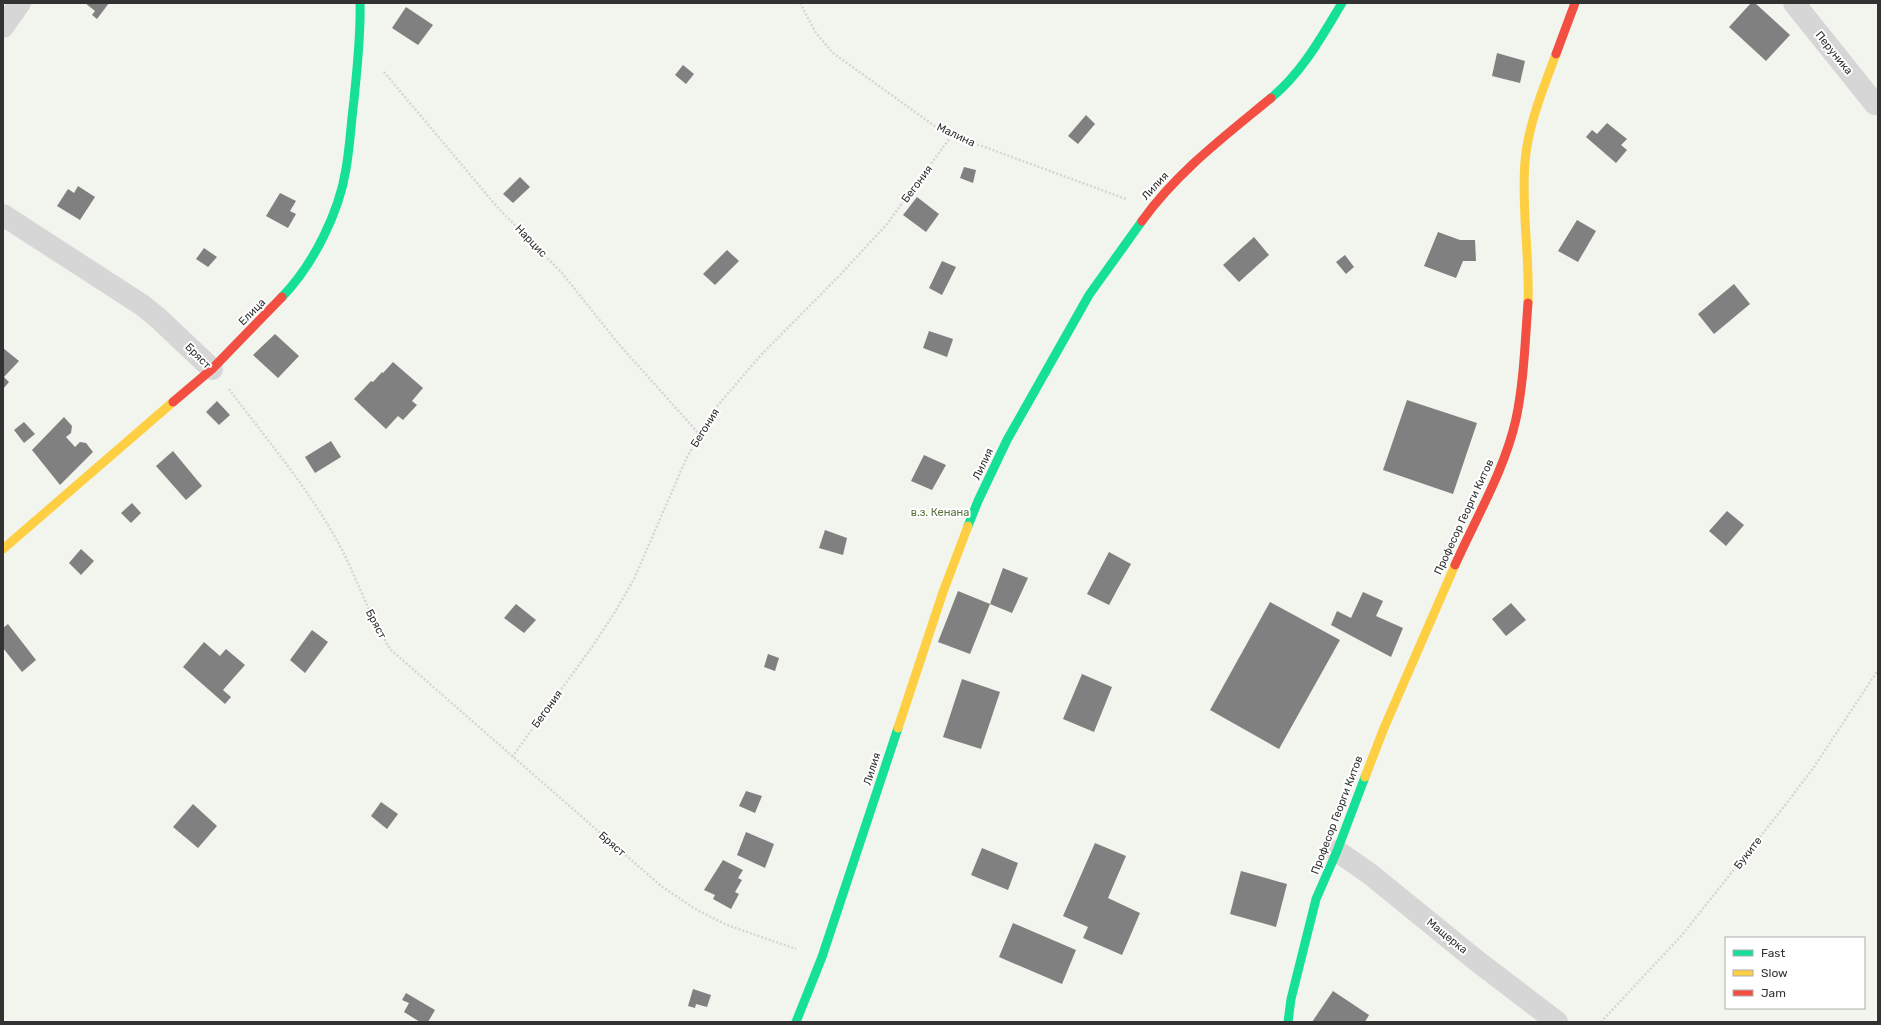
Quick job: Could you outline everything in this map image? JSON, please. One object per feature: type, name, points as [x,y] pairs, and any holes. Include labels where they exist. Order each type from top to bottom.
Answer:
[{"type":"street","points":[[3,27],[20,3]]},
{"type":"street","name":"Елица","points":[[3,549],[212,369],[290,288],[315,251],[334,213],[346,170],[359,43],[360,3]]},
{"type":"street","points":[[359,43],[372,3]]},
{"type":"street","name":"Лилия","points":[[796,1022],[822,957],[943,592],[978,501],[1007,440],[1089,295],[1150,208],[1195,160],[1281,90],[1315,47],[1342,3]]},
{"type":"street","name":"Професор Георги Китов","points":[[1288,1022],[1291,999],[1316,899],[1337,851],[1384,728],[1444,586],[1504,459],[1516,419],[1524,366],[1529,281],[1525,162],[1536,107],[1575,3]]},
{"type":"street","name":"Перуника","points":[[1794,3],[1875,104]]},
{"type":"street","name":"Бряст","points":[[3,215],[142,305],[163,322],[212,369]]},
{"type":"street","name":"Мащерка","points":[[1337,851],[1370,874],[1557,1022]]},
{"type":"path","name":"Малина","points":[[800,3],[816,33],[832,53],[936,127],[952,136],[1150,208]]},
{"type":"path","name":"Нарцис","points":[[359,43],[498,208],[562,273],[617,342],[700,435]]},
{"type":"path","name":"Бегония","points":[[512,757],[592,647],[615,612],[634,579],[670,494],[700,435],[718,405],[746,372],[887,224],[952,136]]},
{"type":"path","name":"Бряст","points":[[212,369],[228,387],[313,501],[339,546],[375,624],[391,650],[661,886],[697,910],[727,925],[822,957]]},
{"type":"path","name":"Буките","points":[[1601,1022],[1682,935],[1786,804],[1814,768],[1878,670]]},
{"type":"green space","name":"в.з. Кенана","points":[[3,3],[1878,3],[1878,1022],[3,1022]]},
{"type":"building","points":[[85,3],[109,3],[97,19],[92,15],[95,11]]},
{"type":"building","points":[[1751,3],[1755,3],[1790,35],[1766,61],[1729,27]]},
{"type":"building","points":[[406,7],[433,25],[418,45],[392,28]]},
{"type":"building","points":[[1497,53],[1525,61],[1520,83],[1492,76]]},
{"type":"building","points":[[683,65],[694,74],[686,84],[675,75]]},
{"type":"building","points":[[1086,115],[1095,124],[1078,144],[1068,136]]},
{"type":"building","points":[[1607,123],[1627,139],[1621,145],[1627,150],[1616,163],[1586,137],[1592,130],[1597,134]]},
{"type":"building","points":[[964,167],[976,170],[973,183],[960,178]]},
{"type":"building","points":[[520,177],[530,187],[513,203],[503,194]]},
{"type":"building","points":[[78,186],[95,197],[80,220],[57,206],[68,189],[74,193]]},
{"type":"building","points":[[280,193],[296,201],[290,211],[296,214],[288,228],[266,216]]},
{"type":"building","points":[[917,197],[939,214],[926,232],[903,215]]},
{"type":"building","points":[[1577,220],[1596,231],[1578,262],[1558,251]]},
{"type":"building","points":[[1438,232],[1460,240],[1475,240],[1476,261],[1463,261],[1456,278],[1424,266]]},
{"type":"building","points":[[1254,237],[1269,255],[1239,282],[1223,265]]},
{"type":"building","points":[[204,248],[217,257],[208,267],[196,259]]},
{"type":"building","points":[[727,250],[739,261],[715,285],[703,274]]},
{"type":"building","points":[[1345,255],[1354,267],[1346,274],[1336,262]]},
{"type":"building","points":[[942,261],[956,267],[942,295],[929,288]]},
{"type":"building","points":[[1734,284],[1750,304],[1714,334],[1698,314]]},
{"type":"building","points":[[929,331],[953,339],[947,357],[923,348]]},
{"type":"building","points":[[275,334],[299,356],[278,378],[253,355]]},
{"type":"building","points":[[3,348],[19,361],[4,377],[9,382],[3,389]]},
{"type":"building","points":[[393,362],[423,388],[412,401],[417,405],[403,420],[398,416],[386,429],[354,399],[371,381],[373,382]]},
{"type":"building","points":[[1407,400],[1477,423],[1453,494],[1383,470]]},
{"type":"building","points":[[217,401],[230,415],[219,425],[206,412]]},
{"type":"building","points":[[64,417],[72,426],[71,433],[66,437],[75,447],[80,442],[86,443],[93,452],[60,485],[32,450]]},
{"type":"building","points":[[24,422],[35,434],[24,443],[14,430]]},
{"type":"building","points":[[331,441],[341,457],[315,473],[305,457]]},
{"type":"building","points":[[173,451],[202,486],[186,500],[156,466]]},
{"type":"building","points":[[924,455],[946,465],[932,490],[911,481]]},
{"type":"building","points":[[132,503],[141,513],[131,523],[121,513]]},
{"type":"building","points":[[1727,511],[1744,525],[1726,546],[1709,531]]},
{"type":"building","points":[[825,530],[847,538],[843,555],[819,548]]},
{"type":"building","points":[[81,549],[94,561],[81,575],[69,563]]},
{"type":"building","points":[[1109,552],[1131,564],[1109,605],[1087,594]]},
{"type":"building","points":[[1003,568],[1028,578],[1012,613],[990,604]]},
{"type":"building","points":[[958,591],[990,604],[970,654],[938,642]]},
{"type":"building","points":[[1363,592],[1383,601],[1376,616],[1403,628],[1391,657],[1331,625],[1337,611],[1351,618]]},
{"type":"building","points":[[1270,602],[1340,640],[1279,749],[1210,710]]},
{"type":"building","points":[[1511,603],[1526,620],[1506,636],[1492,619]]},
{"type":"building","points":[[516,604],[536,620],[524,633],[504,618]]},
{"type":"building","points":[[8,624],[36,660],[22,672],[3,648],[3,628]]},
{"type":"building","points":[[312,630],[328,642],[305,673],[290,660]]},
{"type":"building","points":[[204,642],[220,656],[226,649],[245,665],[223,690],[231,697],[225,704],[183,667]]},
{"type":"building","points":[[768,654],[779,658],[775,671],[764,667]]},
{"type":"building","points":[[1082,674],[1112,687],[1094,732],[1063,719]]},
{"type":"building","points":[[962,679],[1000,692],[981,749],[943,737]]},
{"type":"building","points":[[746,791],[762,796],[755,813],[739,806]]},
{"type":"building","points":[[381,802],[398,814],[387,829],[371,816]]},
{"type":"building","points":[[193,804],[217,826],[198,848],[173,827]]},
{"type":"building","points":[[746,832],[774,844],[765,868],[737,855]]},
{"type":"building","points":[[1095,843],[1126,856],[1108,898],[1140,913],[1122,955],[1083,938],[1088,927],[1063,916]]},
{"type":"building","points":[[982,848],[1018,863],[1008,890],[971,875]]},
{"type":"building","points":[[723,860],[743,870],[738,878],[742,880],[735,892],[739,894],[731,909],[713,899],[715,895],[704,890]]},
{"type":"building","points":[[1241,871],[1287,884],[1276,927],[1230,914]]},
{"type":"building","points":[[1013,923],[1076,950],[1062,984],[999,957]]},
{"type":"building","points":[[693,989],[711,995],[707,1007],[696,1004],[695,1008],[688,1006]]},
{"type":"building","points":[[1333,991],[1369,1015],[1365,1022],[1312,1022]]},
{"type":"building","points":[[406,993],[435,1010],[428,1022],[420,1022],[404,1012],[409,1003],[402,1000]]},
{"type":"traffic: fast","points":[[282,297],[304,270],[323,238],[343,186],[349,152],[359,39],[360,3]]},
{"type":"traffic: fast","points":[[1271,98],[1282,88],[1311,54],[1342,3]]},
{"type":"traffic: fast","points":[[968,526],[978,501],[1007,440],[1089,295],[1142,221]]},
{"type":"traffic: fast","points":[[796,1022],[822,957],[898,728]]},
{"type":"traffic: fast","points":[[1288,1022],[1291,999],[1316,899],[1337,851],[1365,777]]},
{"type":"traffic: slow","points":[[1528,303],[1528,268],[1524,197],[1525,162],[1529,134],[1541,94],[1556,54]]},
{"type":"traffic: slow","points":[[3,549],[173,402]]},
{"type":"traffic: slow","points":[[898,728],[943,592],[968,526]]},
{"type":"traffic: slow","points":[[1365,777],[1384,728],[1455,565]]},
{"type":"traffic: jam","points":[[1556,54],[1575,3]]},
{"type":"traffic: jam","points":[[1142,221],[1170,186],[1202,155],[1271,98]]},
{"type":"traffic: jam","points":[[173,402],[212,369],[282,297]]},
{"type":"traffic: jam","points":[[1455,565],[1497,475],[1511,438],[1521,390],[1528,303]]}]
